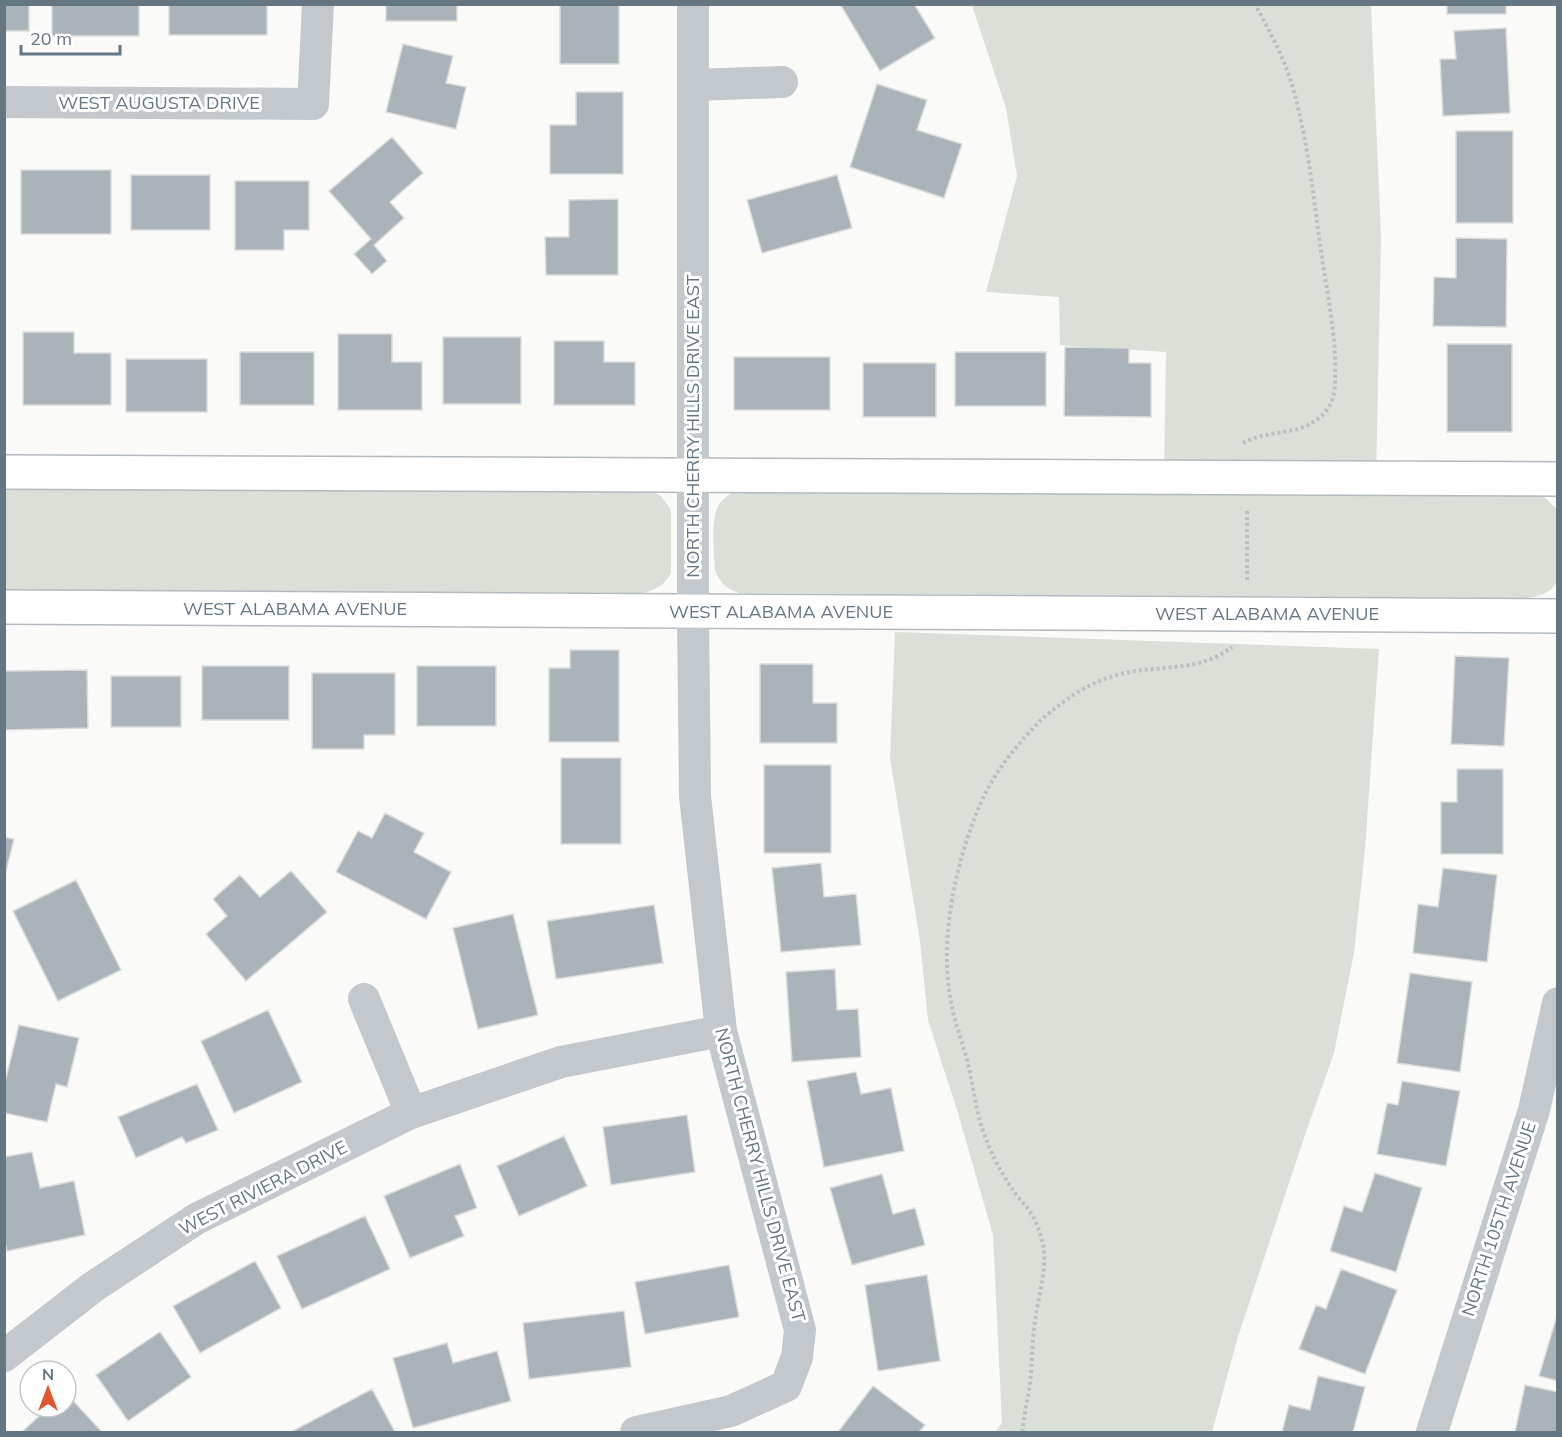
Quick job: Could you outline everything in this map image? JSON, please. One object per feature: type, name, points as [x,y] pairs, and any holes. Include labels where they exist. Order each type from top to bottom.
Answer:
[{"type":"street","name":"WEST AUGUSTA DRIVE","points":[[4,102],[313,104],[318,4]]},
{"type":"street","name":"NORTH CHERRY HILLS DRIVE EAST","points":[[636,1432],[731,1412],[786,1386],[797,1357],[800,1330],[721,1030],[696,796],[693,612],[693,4]]},
{"type":"street","points":[[694,85],[782,82]]},
{"type":"street","points":[[4,472],[1557,479]]},
{"type":"street","name":"WEST ALABAMA AVENUE","points":[[4,607],[1557,616]]},
{"type":"street","points":[[364,999],[411,1113]]},
{"type":"street","name":"NORTH 105TH AVENUE","points":[[1432,1432],[1534,1110],[1557,1003]]},
{"type":"street","name":"WEST RIVIERA DRIVE","points":[[4,1356],[93,1287],[196,1219],[411,1113],[561,1062],[721,1030]]},
{"type":"path","points":[[1022,1432],[1030,1384],[1034,1323],[1044,1253],[1036,1222],[1028,1207],[1013,1191],[983,1132],[951,1002],[948,970],[951,905],[980,805],[1009,758],[1040,722],[1062,702],[1084,687],[1104,679],[1142,670],[1188,666],[1216,657],[1242,639],[1247,614],[1246,500],[1239,456],[1241,445],[1265,435],[1283,434],[1300,428],[1314,421],[1330,405],[1335,381],[1332,328],[1306,145],[1294,90],[1255,4]]},
{"type":"shaded area","points":[[972,5],[1371,5],[1381,238],[1376,479],[1164,478],[1166,352],[1060,345],[1059,297],[986,292],[1017,176],[1006,108]]},
{"type":"shaded area","points":[[5,486],[651,491],[661,496],[671,510],[671,573],[660,586],[643,593],[5,590]]},
{"type":"shaded area","points":[[734,491],[1533,494],[1543,496],[1557,509],[1557,582],[1548,591],[1527,598],[739,593],[727,587],[719,578],[715,570],[714,555],[714,526],[717,509],[721,502]]},
{"type":"shaded area","points":[[895,632],[1379,649],[1365,849],[1354,953],[1334,1053],[1237,1340],[1212,1432],[995,1432],[1002,1423],[993,1235],[958,1113],[928,1020],[920,941],[890,758]]},
{"type":"building","points":[[4,4],[29,4],[29,31],[4,31]]},
{"type":"building","points":[[52,4],[139,4],[139,36],[52,36]]},
{"type":"building","points":[[169,4],[267,4],[267,35],[169,35]]},
{"type":"building","points":[[386,4],[457,4],[457,21],[386,21]]},
{"type":"building","points":[[560,4],[619,4],[619,64],[560,64]]},
{"type":"building","points":[[840,4],[914,4],[935,38],[880,71]]},
{"type":"building","points":[[1447,4],[1506,4],[1506,14],[1447,14]]},
{"type":"building","points":[[1506,28],[1510,113],[1443,116],[1440,59],[1456,59],[1454,31]]},
{"type":"building","points":[[403,44],[453,56],[446,83],[466,87],[456,129],[386,112]]},
{"type":"building","points":[[877,84],[927,100],[917,130],[962,144],[944,198],[850,167]]},
{"type":"building","points":[[576,92],[623,92],[623,174],[550,174],[550,125],[576,125]]},
{"type":"building","points":[[1456,131],[1513,131],[1513,223],[1456,223]]},
{"type":"building","points":[[392,137],[423,173],[390,202],[404,218],[374,245],[387,261],[372,274],[354,254],[371,239],[329,191]]},
{"type":"building","points":[[21,170],[111,170],[111,234],[21,234]]},
{"type":"building","points":[[131,175],[210,175],[210,230],[131,230]]},
{"type":"building","points":[[837,175],[852,228],[762,253],[747,200]]},
{"type":"building","points":[[235,181],[309,181],[309,230],[284,230],[284,250],[235,250]]},
{"type":"building","points":[[618,199],[618,275],[546,275],[545,237],[569,237],[569,200]]},
{"type":"building","points":[[1456,238],[1507,239],[1506,327],[1433,326],[1434,277],[1456,278]]},
{"type":"building","points":[[23,332],[74,332],[74,353],[111,353],[111,405],[23,405]]},
{"type":"building","points":[[338,334],[392,334],[392,362],[422,362],[422,410],[338,410]]},
{"type":"building","points":[[443,337],[521,337],[521,404],[443,404]]},
{"type":"building","points":[[554,341],[604,341],[604,362],[635,362],[635,405],[554,405]]},
{"type":"building","points":[[1447,344],[1512,344],[1512,432],[1447,432]]},
{"type":"building","points":[[1065,347],[1129,348],[1129,363],[1151,363],[1151,417],[1064,416]]},
{"type":"building","points":[[240,352],[314,352],[314,405],[240,405]]},
{"type":"building","points":[[955,352],[1046,352],[1046,406],[955,406]]},
{"type":"building","points":[[734,357],[830,357],[830,410],[734,410]]},
{"type":"building","points":[[126,359],[207,359],[207,412],[126,412]]},
{"type":"building","points":[[863,363],[936,363],[936,417],[863,417]]},
{"type":"building","points":[[570,650],[619,650],[619,742],[549,742],[549,668],[570,668]]},
{"type":"building","points":[[1455,656],[1509,658],[1504,746],[1451,744]]},
{"type":"building","points":[[760,664],[813,664],[813,703],[837,703],[837,743],[760,743]]},
{"type":"building","points":[[202,666],[289,666],[289,720],[202,720]]},
{"type":"building","points":[[417,666],[496,666],[496,726],[417,726]]},
{"type":"building","points":[[87,670],[88,728],[4,730],[4,671]]},
{"type":"building","points":[[312,673],[395,673],[395,735],[364,735],[364,749],[312,749]]},
{"type":"building","points":[[111,676],[181,676],[181,727],[111,727]]},
{"type":"building","points":[[561,758],[621,758],[621,844],[561,844]]},
{"type":"building","points":[[764,765],[831,765],[831,853],[764,853]]},
{"type":"building","points":[[1457,769],[1503,769],[1503,854],[1441,854],[1441,802],[1457,802]]},
{"type":"building","points":[[385,813],[424,833],[414,852],[451,872],[426,919],[336,872],[358,831],[372,838]]},
{"type":"building","points":[[4,837],[14,839],[4,879]]},
{"type":"building","points":[[821,863],[824,897],[856,894],[861,945],[781,952],[772,868]]},
{"type":"building","points":[[1443,868],[1497,875],[1487,962],[1413,953],[1418,904],[1438,907]]},
{"type":"building","points":[[291,871],[327,912],[246,981],[206,934],[227,916],[213,899],[240,875],[260,897]]},
{"type":"building","points":[[76,880],[121,970],[58,1001],[13,911]]},
{"type":"building","points":[[654,905],[663,963],[556,979],[547,921]]},
{"type":"building","points":[[513,914],[538,1015],[478,1029],[453,928]]},
{"type":"building","points":[[835,969],[837,1010],[858,1009],[861,1057],[792,1062],[786,972]]},
{"type":"building","points":[[1410,973],[1472,982],[1460,1072],[1397,1063]]},
{"type":"building","points":[[268,1010],[302,1082],[234,1113],[201,1041]]},
{"type":"building","points":[[19,1025],[79,1038],[67,1087],[56,1084],[47,1122],[4,1113],[4,1086]]},
{"type":"building","points":[[856,1072],[861,1094],[891,1088],[904,1151],[824,1167],[807,1081]]},
{"type":"building","points":[[1402,1081],[1460,1091],[1446,1166],[1377,1154],[1387,1103],[1398,1105]]},
{"type":"building","points":[[197,1084],[218,1130],[186,1143],[182,1137],[136,1158],[118,1117]]},
{"type":"building","points":[[687,1115],[695,1172],[611,1185],[603,1127]]},
{"type":"building","points":[[564,1136],[587,1186],[519,1216],[497,1166]]},
{"type":"building","points":[[32,1152],[40,1188],[74,1181],[85,1235],[7,1251],[4,1239],[4,1157]]},
{"type":"building","points":[[460,1164],[477,1208],[455,1216],[464,1236],[410,1258],[384,1196]]},
{"type":"building","points":[[1375,1173],[1422,1188],[1396,1272],[1330,1251],[1344,1206],[1362,1212]]},
{"type":"building","points":[[882,1174],[893,1214],[915,1208],[925,1245],[852,1265],[830,1188]]},
{"type":"building","points":[[365,1216],[390,1269],[302,1309],[277,1256]]},
{"type":"building","points":[[255,1261],[281,1308],[200,1353],[173,1306]]},
{"type":"building","points":[[729,1265],[739,1317],[645,1334],[635,1282]]},
{"type":"building","points":[[1341,1269],[1397,1290],[1365,1374],[1299,1349],[1316,1305],[1326,1309]]},
{"type":"building","points":[[927,1275],[940,1361],[878,1371],[865,1285]]},
{"type":"building","points":[[624,1311],[631,1367],[529,1379],[523,1323]]},
{"type":"building","points":[[1558,1312],[1558,1381],[1539,1376]]},
{"type":"building","points":[[160,1332],[191,1377],[128,1421],[96,1375]]},
{"type":"building","points":[[447,1343],[453,1363],[497,1351],[511,1401],[413,1428],[393,1358]]},
{"type":"building","points":[[1318,1376],[1365,1387],[1353,1432],[1282,1432],[1289,1405],[1310,1410]]},
{"type":"building","points":[[1525,1385],[1558,1392],[1558,1432],[1515,1432]]},
{"type":"building","points":[[873,1386],[925,1425],[919,1432],[838,1432]]},
{"type":"building","points":[[372,1389],[395,1432],[291,1432]]},
{"type":"building","points":[[78,1406],[101,1431],[99,1432],[22,1432],[36,1419],[78,1419]]}]
